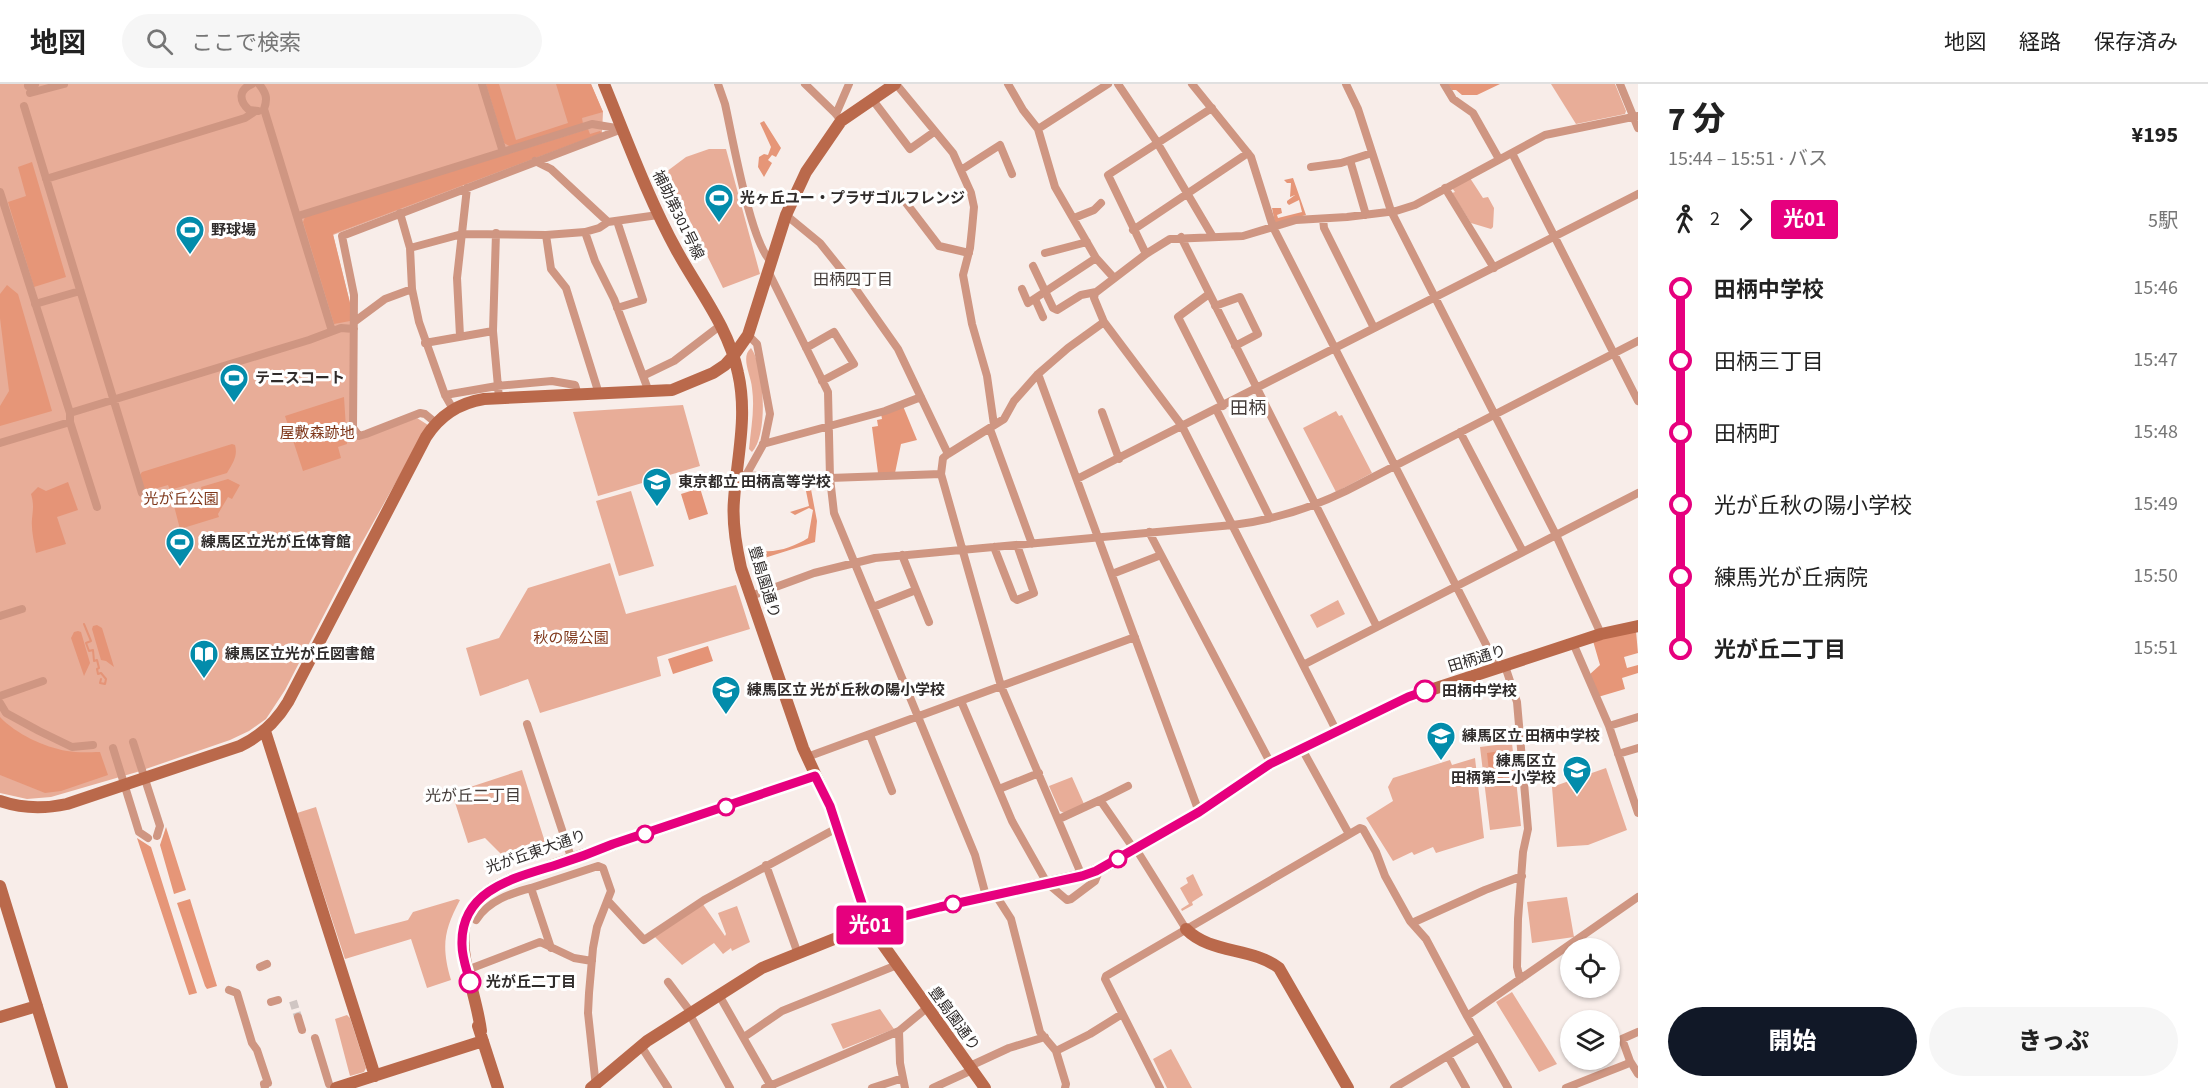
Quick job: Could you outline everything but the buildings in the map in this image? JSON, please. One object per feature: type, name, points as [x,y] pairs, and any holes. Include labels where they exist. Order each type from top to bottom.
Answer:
[{"type":"street","points":[[31,88],[64,84]]},
{"type":"street","points":[[252,84],[245,87],[241,94],[242,104],[254,112]]},
{"type":"street","points":[[258,84],[266,93],[267,100],[264,109],[332,331]]},
{"type":"street","points":[[482,84],[503,152]]},
{"type":"street","points":[[718,84],[725,104],[756,235],[828,392],[830,478],[834,513],[991,895],[1012,921],[1041,1032],[1056,1051],[1066,1084],[1065,1088]]},
{"type":"street","points":[[805,84],[839,118]]},
{"type":"street","points":[[445,395],[498,392],[578,395],[672,390],[701,380],[725,364],[748,335],[786,214],[806,172],[839,118],[849,84]]},
{"type":"street","points":[[839,118],[895,84],[952,153],[961,170],[971,193],[974,207],[969,253],[963,273],[964,282],[972,324],[987,376],[992,427],[1032,544]]},
{"type":"street","points":[[1008,84],[1023,110],[1038,129],[1053,183],[1096,258],[1114,278]]},
{"type":"street","points":[[1038,129],[1108,84]]},
{"type":"street","points":[[1118,84],[1158,145],[1213,237]]},
{"type":"street","points":[[1192,84],[1251,157],[1273,227],[1457,586],[1502,667],[1516,702],[1528,829],[1523,852],[1517,947],[1520,979]]},
{"type":"street","points":[[1346,84],[1358,109],[1391,211],[1556,535],[1601,634]]},
{"type":"street","points":[[1444,84],[1454,99],[1473,113],[1500,159]]},
{"type":"street","points":[[1620,84],[1638,128]]},
{"type":"street","name":"補助第301号線","points":[[606,85],[658,215],[682,261],[721,325],[734,355]]},
{"type":"street","points":[[872,99],[910,149],[934,132]]},
{"type":"street","points":[[24,106],[142,493]]},
{"type":"street","points":[[1146,255],[1108,175],[1158,145],[1212,108]]},
{"type":"street","points":[[46,179],[245,118],[264,109]]},
{"type":"street","points":[[1033,266],[1053,308],[1057,310],[1082,295],[1096,292],[1170,239],[1251,235],[1306,218],[1323,219],[1366,215],[1415,205],[1545,135],[1635,117]]},
{"type":"street","points":[[298,216],[592,124],[622,129]]},
{"type":"street","points":[[436,423],[425,414],[420,413],[366,434],[359,436],[355,432],[353,428],[354,295],[342,236],[622,129]]},
{"type":"street","points":[[961,170],[1000,145],[1012,174]]},
{"type":"street","points":[[1133,230],[1248,153]]},
{"type":"street","points":[[1311,167],[1350,160],[1372,153]]},
{"type":"street","points":[[1512,153],[1638,401]]},
{"type":"street","points":[[1350,160],[1366,215]]},
{"type":"street","points":[[535,161],[551,169],[613,221],[643,300],[617,308]]},
{"type":"street","points":[[460,336],[457,278],[467,188]]},
{"type":"street","points":[[1445,188],[1494,268]]},
{"type":"street","points":[[0,192],[96,507]]},
{"type":"street","points":[[1077,479],[1638,194]]},
{"type":"street","points":[[900,195],[939,246],[969,253]]},
{"type":"street","points":[[1074,218],[1094,210],[1101,204]]},
{"type":"street","points":[[400,213],[410,248],[412,289],[425,343],[445,395],[453,409]]},
{"type":"street","points":[[786,214],[819,243],[848,278],[898,350],[948,454]]},
{"type":"street","points":[[410,248],[462,234],[546,235],[585,232],[613,221],[658,215]]},
{"type":"street","points":[[1323,219],[1324,228],[1374,328]]},
{"type":"street","points":[[585,232],[649,392]]},
{"type":"street","points":[[496,233],[493,331],[498,392]]},
{"type":"street","points":[[546,235],[551,269],[566,288],[599,394]]},
{"type":"street","points":[[1181,237],[1377,627]]},
{"type":"street","points":[[1045,253],[1087,242]]},
{"type":"street","points":[[1022,289],[1028,303],[1096,258]]},
{"type":"street","points":[[0,443],[113,400],[354,325],[385,299],[412,289]]},
{"type":"street","points":[[35,304],[80,291]]},
{"type":"street","points":[[1096,292],[1094,298],[1104,322],[1182,426],[1337,732]]},
{"type":"street","points":[[1209,294],[1178,317],[1270,518]]},
{"type":"street","points":[[1215,306],[1240,297],[1258,334],[1235,346]]},
{"type":"street","points":[[1035,298],[1043,317]]},
{"type":"street","points":[[1082,876],[1001,686],[941,474],[943,459],[948,454],[1004,419],[1014,400],[1038,374],[1068,348],[1104,322]]},
{"type":"street","points":[[643,376],[674,361],[721,325]]},
{"type":"street","points":[[425,343],[493,331]]},
{"type":"street","points":[[806,348],[834,332],[854,364],[822,381]]},
{"type":"street","points":[[741,476],[763,444],[770,414],[757,344],[748,335]]},
{"type":"street","points":[[751,596],[814,573],[853,562],[902,555],[1233,525],[1270,518],[1316,504],[1638,341]]},
{"type":"street","name":"豊島園通り","points":[[734,355],[742,410],[741,476],[734,507],[735,537],[741,568],[807,757],[825,792],[869,925],[985,1088]]},
{"type":"street","points":[[1038,374],[1199,812]]},
{"type":"street","points":[[0,801],[30,808],[67,804],[240,746],[265,731],[288,702],[426,437],[436,423],[453,409],[498,392]]},
{"type":"street","points":[[763,444],[885,411],[921,397]]},
{"type":"street","points":[[1102,412],[1119,459]]},
{"type":"street","points":[[1460,432],[1523,552]]},
{"type":"street","points":[[741,476],[830,478],[941,474]]},
{"type":"street","points":[[1303,665],[1638,493]]},
{"type":"street","points":[[1149,532],[1270,764]]},
{"type":"street","points":[[994,547],[1014,598],[1017,600],[1034,593],[1017,545]]},
{"type":"street","points":[[902,555],[929,622]]},
{"type":"street","points":[[1112,574],[1161,555]]},
{"type":"street","points":[[873,607],[916,590]]},
{"type":"street","points":[[0,616],[22,609]]},
{"type":"street","name":"田柄通り","points":[[594,1087],[640,1046],[757,971],[869,925],[991,895],[1082,876],[1100,869],[1199,812],[1270,764],[1414,695],[1601,634],[1638,626]]},
{"type":"street","points":[[807,757],[1135,637]]},
{"type":"street","points":[[1573,643],[1609,726],[1638,813]]},
{"type":"street","points":[[0,696],[43,681]]},
{"type":"street","points":[[961,701],[1012,821],[1047,883],[1067,900],[1071,899],[1095,880],[1100,869]]},
{"type":"street","points":[[0,703],[6,713],[72,747],[93,746]]},
{"type":"street","points":[[1609,726],[1638,717]]},
{"type":"street","points":[[527,724],[566,859],[566,876]]},
{"type":"street","points":[[265,731],[375,1076]]},
{"type":"street","points":[[870,735],[892,791]]},
{"type":"street","points":[[113,748],[139,832],[152,837],[160,826],[133,742]]},
{"type":"street","points":[[1618,754],[1638,748]]},
{"type":"street","points":[[1302,749],[1349,834]]},
{"type":"street","points":[[999,789],[1039,773]]},
{"type":"street","name":"光が丘東大通り","points":[[498,1088],[455,953],[455,936],[463,910],[474,894],[495,879],[613,844],[815,776]]},
{"type":"street","points":[[1059,819],[1128,786]]},
{"type":"street","points":[[1100,800],[1135,849],[1186,929],[1206,943],[1267,960],[1279,968],[1348,1088]]},
{"type":"street","points":[[608,901],[644,940],[704,900],[837,828]]},
{"type":"street","points":[[1160,1088],[1105,979],[1106,976],[1360,828],[1363,829],[1376,852],[1385,876],[1412,923],[1426,939],[1508,1088]]},
{"type":"street","name":"光が丘東大通り","points":[[482,1036],[478,1007],[462,947],[463,931],[469,915],[500,884],[566,859]]},
{"type":"street","points":[[766,865],[798,954]]},
{"type":"street","points":[[476,920],[482,903],[598,866],[603,868],[611,891],[597,927],[588,1013],[594,1087]]},
{"type":"street","points":[[1412,923],[1522,876]]},
{"type":"street","points":[[0,886],[62,1088]]},
{"type":"street","points":[[531,888],[551,948]]},
{"type":"street","points":[[1467,1016],[1638,897]]},
{"type":"street","points":[[467,970],[540,942],[574,958],[592,961]]},
{"type":"street","points":[[744,1037],[782,1011],[897,965]]},
{"type":"street","points":[[668,982],[691,1014],[730,1088]]},
{"type":"street","points":[[230,990],[237,993],[252,1043],[258,1050],[268,1083],[264,1084],[265,1088]]},
{"type":"street","points":[[719,995],[744,1037],[769,1087],[899,1031],[928,1007]]},
{"type":"street","points":[[0,1017],[37,1006]]},
{"type":"street","points":[[1056,1051],[1122,1014]]},
{"type":"street","points":[[298,1017],[302,1030]]},
{"type":"street","points":[[899,1031],[905,1088]]},
{"type":"street","points":[[1638,1032],[1622,1039],[1630,1061],[1638,1074]]},
{"type":"street","points":[[315,1038],[333,1086],[375,1076],[482,1036]]},
{"type":"street","points":[[933,1088],[1009,1048],[1045,1037]]},
{"type":"street","points":[[1394,1088],[1479,1037]]},
{"type":"street","points":[[640,1046],[668,1088]]},
{"type":"street","points":[[1448,1056],[1466,1088]]},
{"type":"street","points":[[1566,1088],[1630,1061]]},
{"type":"street","points":[[872,1088],[903,1078]]},
{"type":"green space","name":"光が丘公園","points":[[0,84],[591,84],[603,112],[602,133],[333,235],[350,303],[352,441],[417,418],[428,425],[355,555],[285,690],[266,719],[230,740],[137,772],[51,797],[27,799],[0,793]]},
{"type":"green space","points":[[486,84],[499,84],[516,140],[568,123],[556,84],[591,84],[603,112],[582,118],[583,124],[511,147],[504,143]]},
{"type":"green space","points":[[1448,84],[1500,84],[1477,95],[1462,95],[1452,90]]},
{"type":"green space","points":[[1551,84],[1615,84],[1626,111],[1625,114],[1576,124]]},
{"type":"green space","points":[[764,121],[781,148],[776,157],[772,155],[768,160],[772,163],[764,177],[758,167],[759,157],[764,154],[768,155],[771,147],[760,123]]},
{"type":"green space","points":[[588,129],[590,134],[600,131],[602,133],[333,234],[350,303],[350,321],[334,324],[303,222],[305,217]]},
{"type":"green space","name":"光ヶ丘ユー・プラザゴルフレンジ","points":[[709,149],[726,149],[760,274],[723,288],[666,172],[686,157]]},
{"type":"green space","points":[[32,162],[66,277],[34,287],[8,202],[26,196],[18,167]]},
{"type":"green space","points":[[1293,178],[1306,215],[1275,223],[1272,208],[1281,208],[1282,213],[1277,215],[1278,218],[1302,212],[1299,200],[1289,205],[1287,203],[1295,195],[1290,197],[1291,183],[1284,180]]},
{"type":"green space","points":[[1470,178],[1483,198],[1488,197],[1494,208],[1491,229],[1471,223],[1452,193],[1455,192],[1452,188]]},
{"type":"green space","points":[[7,285],[18,294],[52,411],[0,426],[0,406],[9,391],[0,318],[0,294]]},
{"type":"green space","points":[[751,348],[759,369],[763,400],[761,431],[752,452],[749,449],[753,396],[746,361]]},
{"type":"green space","name":"屋敷森跡地","points":[[344,397],[347,444],[338,447],[341,458],[303,471],[285,416]]},
{"type":"green space","points":[[683,405],[700,466],[598,496],[573,412]]},
{"type":"green space","points":[[903,406],[917,440],[901,444],[895,473],[878,473],[872,427],[878,426],[877,420],[882,419],[881,414]]},
{"type":"green space","points":[[1336,411],[1339,416],[1342,415],[1372,473],[1336,492],[1303,428]]},
{"type":"green space","points":[[232,444],[236,449],[235,456],[227,473],[170,490],[168,485],[148,491],[144,488],[140,475],[142,472]]},
{"type":"green space","points":[[228,479],[240,485],[232,499],[228,497],[218,514],[219,517],[180,529],[173,502],[203,493],[201,487]]},
{"type":"green space","points":[[810,484],[817,521],[815,542],[752,562],[751,560],[762,556],[761,551],[756,553],[758,550],[784,549],[808,538],[813,510],[809,508],[795,515],[790,512],[809,506],[805,486]]},
{"type":"green space","points":[[631,491],[654,566],[619,576],[596,501]]},
{"type":"green space","name":"秋の陽公園","points":[[610,563],[626,614],[736,585],[750,629],[657,657],[661,676],[540,713],[528,679],[480,696],[466,648],[499,638],[528,588]]},
{"type":"green space","points":[[1338,600],[1345,614],[1317,628],[1310,615]]},
{"type":"green space","points":[[1636,631],[1638,653],[1624,657],[1627,668],[1638,665],[1638,673],[1622,678],[1625,689],[1598,697],[1589,675],[1600,665],[1593,641]]},
{"type":"green space","points":[[0,717],[22,734],[49,746],[71,752],[100,752],[108,775],[61,791],[45,793],[0,775]]},
{"type":"green space","points":[[1512,743],[1521,826],[1490,830],[1480,747]]},
{"type":"green space","points":[[1475,758],[1484,838],[1436,853],[1433,847],[1414,855],[1412,852],[1393,861],[1366,818],[1393,801],[1388,787],[1393,778],[1450,760],[1452,765]]},
{"type":"green space","points":[[1606,768],[1627,830],[1588,845],[1557,847],[1552,787]]},
{"type":"green space","points":[[522,770],[545,842],[501,854],[485,838],[468,843],[452,793]]},
{"type":"green space","points":[[1072,777],[1084,804],[1064,813],[1060,811],[1049,786]]},
{"type":"green space","points":[[316,807],[355,934],[408,920],[413,912],[460,900],[450,920],[446,938],[446,957],[451,980],[427,988],[411,939],[345,959],[297,813]]},
{"type":"green space","points":[[166,827],[186,890],[174,894],[160,845]]},
{"type":"green space","points":[[137,838],[151,847],[197,993],[189,995]]},
{"type":"green space","points":[[1193,874],[1203,895],[1192,902],[1193,905],[1182,911],[1181,909],[1189,904],[1180,888],[1188,883],[1186,878]]},
{"type":"green space","points":[[1567,897],[1574,937],[1532,943],[1527,902]]},
{"type":"green space","points":[[190,899],[217,986],[207,989],[177,903]]},
{"type":"green space","points":[[702,903],[725,936],[718,913],[737,906],[750,942],[732,951],[731,948],[723,954],[714,943],[682,965],[654,936]]},
{"type":"green space","points":[[1512,992],[1557,1064],[1539,1072],[1496,1002]]},
{"type":"green space","points":[[880,1009],[894,1029],[843,1049],[831,1024]]},
{"type":"green space","points":[[347,1015],[350,1018],[366,1068],[364,1072],[350,1076],[335,1019]]},
{"type":"green space","points":[[1171,1049],[1192,1088],[1167,1088],[1153,1059]]},
{"type":"shaded area","points":[[68,482],[78,510],[57,517],[66,544],[36,553],[31,494],[38,487],[46,491]]},
{"type":"shaded area","points":[[700,488],[708,514],[689,520],[681,494]]},
{"type":"shaded area","points":[[97,625],[102,628],[114,667],[101,660],[92,629]]},
{"type":"shaded area","points":[[74,632],[81,632],[90,663],[84,676],[71,638]]},
{"type":"shaded area","points":[[708,646],[713,661],[673,674],[668,659]]},
{"type":"shaded area","points":[[1500,751],[1503,780],[1490,781],[1487,753]]},
{"type":"waterway","points":[[84,624],[91,641],[86,643],[89,651],[93,650],[94,661],[97,660],[99,668],[97,669],[98,674],[101,673],[106,679],[105,684],[100,683],[101,679]]},
{"type":"tunnel","points":[[293,1001],[298,1017]]},
{"type":"bus line","name":"光01","points":[[470,982],[462,947],[465,922],[480,898],[493,888],[509,880],[815,776],[825,792],[869,925],[1096,871],[1199,812],[1270,764],[1408,697],[1425,691]]},
{"type":"place","name":"光ヶ丘ユー・プラザゴルフレンジ","points":[[719,224]]},
{"type":"place","name":"野球場","points":[[190,256]]},
{"type":"place","name":"テニスコート","points":[[234,404]]},
{"type":"place","name":"東京都立 田柄高等学校","points":[[657,508]]},
{"type":"place","name":"練馬区立光が丘体育館","points":[[180,568]]},
{"type":"place","name":"練馬区立光が丘図書館","points":[[204,680]]},
{"type":"place","name":"田柄中学校","points":[[1425,691]]},
{"type":"place","name":"練馬区立 光が丘秋の陽小学校","points":[[726,716]]},
{"type":"place","name":"練馬区立 田柄中学校","points":[[1441,762]]},
{"type":"place","name":"練馬区立 田柄第二小学校","points":[[1577,796]]},
{"type":"place","name":"光が丘二丁目","points":[[470,982]]},
{"type":"district","name":"田柄四丁目","points":[[853,280]]},
{"type":"district","name":"田柄","points":[[1248,408]]},
{"type":"district","name":"光が丘二丁目","points":[[473,796]]}]
